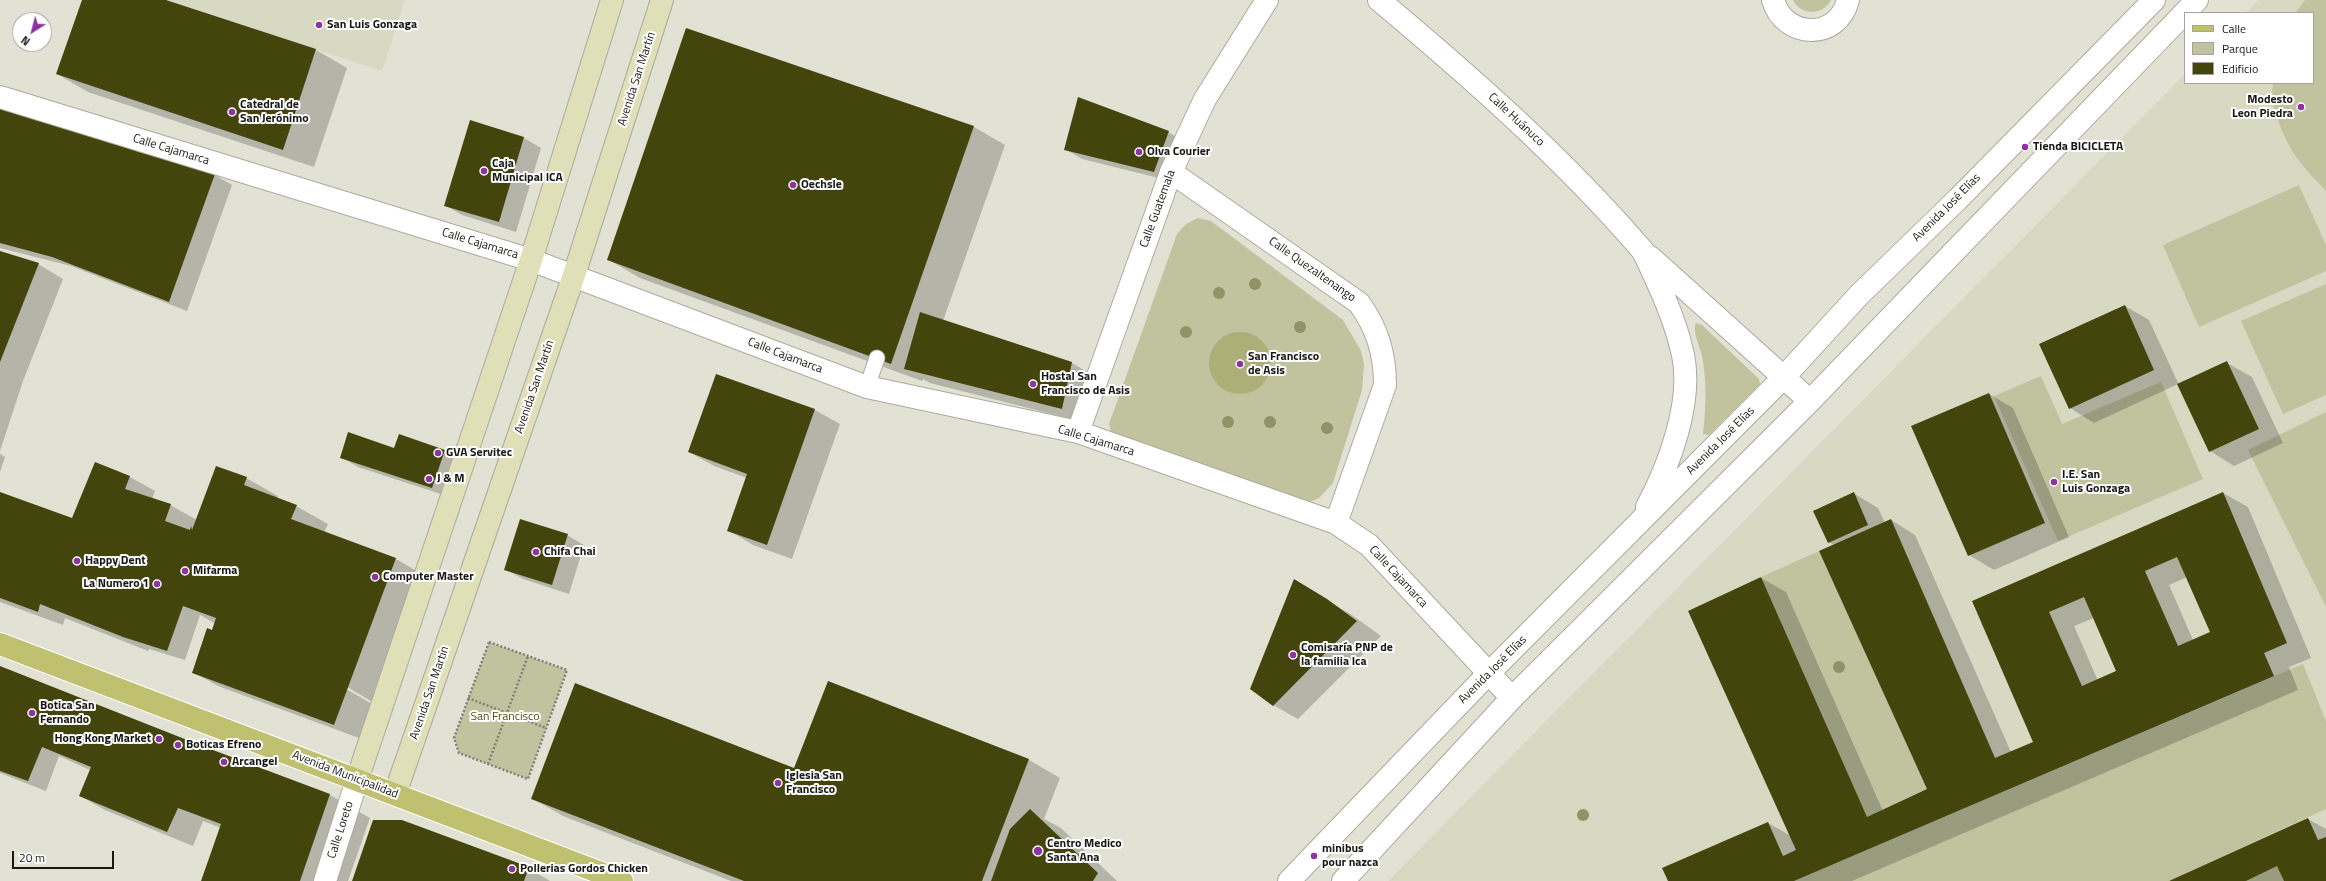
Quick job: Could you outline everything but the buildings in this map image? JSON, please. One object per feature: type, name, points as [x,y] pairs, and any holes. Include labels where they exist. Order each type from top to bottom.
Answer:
[{"type":"main road","points":[[357,780],[531,260],[612,0]]},
{"type":"main road","name":"Avenida San Martín","points":[[395,794],[574,275],[662,0]]},
{"type":"main road","name":"Avenida Municipalidad","points":[[0,644],[622,881]]},
{"type":"street","name":"Calle Guatemala","points":[[1078,432],[1171,172],[1205,99],[1267,0]]},
{"type":"street","name":"Calle Huánuco","points":[[1379,0],[1455,64],[1572,172],[1643,251]]},
{"type":"street","points":[[1773,0],[1775,8],[1784,21],[1797,28],[1811,31],[1826,28],[1838,20],[1846,8],[1848,0]]},
{"type":"street","name":"Avenida José Elías","points":[[1288,881],[1488,674],[1783,378],[1859,295],[1958,199],[2154,0]]},
{"type":"street","points":[[2185,12],[2197,0]]},
{"type":"street","points":[[1343,881],[1512,698],[1810,401],[2184,13]]},
{"type":"street","name":"Calle Cajamarca","points":[[0,97],[531,260],[574,275],[867,388],[1078,432],[1336,523],[1369,545],[1512,698]]},
{"type":"street","name":"Calle Quezaltenango","points":[[1171,172],[1359,303],[1372,321],[1385,365],[1385,385],[1336,523]]},
{"type":"street","points":[[1643,251],[1810,401]]},
{"type":"street","points":[[1637,525],[1653,496],[1674,445],[1680,424],[1685,384],[1684,357],[1671,312],[1643,251]]},
{"type":"street","name":"Calle Loreto","points":[[325,881],[357,780]]},
{"type":"lane","points":[[867,388],[877,358]]},
{"type":"path","points":[[489,642],[567,670],[528,779],[459,753],[454,738],[468,698],[489,642]]},
{"type":"path","points":[[488,764],[528,656]]},
{"type":"path","points":[[468,698],[546,728]]},
{"type":"shaded area","name":"San Luis Gonzaga","points":[[166,0],[405,0],[382,71]]},
{"type":"shaded area","name":"I.E. San Luis Gonzaga","points":[[2258,0],[2326,0],[2326,881],[1388,881],[2184,75],[2184,84],[2314,84],[2314,12],[2246,12]]},
{"type":"shaded area","points":[[1240,332],[1252,334],[1262,341],[1269,351],[1271,363],[1269,375],[1262,385],[1252,392],[1240,394],[1228,392],[1218,385],[1211,375],[1209,363],[1211,351],[1218,341],[1228,334]]},
{"type":"green space","points":[[1793,0],[1831,0],[1823,9],[1812,12],[1801,9]]},
{"type":"green space","name":"Modesto Leon Piedra","points":[[2305,0],[2326,0],[2326,191],[2304,167],[2284,136],[2276,114],[2272,93],[2273,84],[2314,84],[2314,12],[2296,12]]},
{"type":"green space","points":[[2299,185],[2326,245],[2326,271],[2199,327],[2163,245]]},
{"type":"green space","points":[[1198,218],[1211,221],[1343,320],[1361,351],[1364,364],[1362,390],[1333,483],[1319,498],[1309,502],[1119,437],[1111,431],[1109,424],[1177,234],[1186,224]]},
{"type":"green space","points":[[2326,284],[2326,395],[2283,414],[2241,321]]},
{"type":"green space","points":[[1696,323],[1702,325],[1759,379],[1760,384],[1709,435],[1703,434],[1705,404],[1704,366],[1695,331]]},
{"type":"green space","points":[[2041,376],[2062,424],[2161,382],[2203,479],[2058,541],[1994,396]]},
{"type":"green space","points":[[2326,412],[2326,607],[2248,450]]},
{"type":"green space","points":[[1819,551],[1927,789],[1867,817],[1761,577]]},
{"type":"green space","name":"San Francisco","points":[[489,642],[567,670],[528,779],[459,753],[454,738]]},
{"type":"green space","points":[[2303,664],[2326,721],[2326,809],[2169,881],[1794,881]]},
{"type":"green space","points":[[2277,866],[2284,881],[2246,881]]},
{"type":"place","name":"San Luis Gonzaga","points":[[319,25]]},
{"type":"place","name":"Modesto Leon Piedra","points":[[2301,107]]},
{"type":"place","name":"Catedral de San Jerónimo","points":[[232,112]]},
{"type":"place","name":"Tienda BICICLETA","points":[[2025,147]]},
{"type":"place","name":"Olva Courier","points":[[1139,152]]},
{"type":"place","name":"Caja Municipal ICA","points":[[484,171]]},
{"type":"place","name":"Oechsle","points":[[793,185]]},
{"type":"place","name":"San Francisco de Asis","points":[[1240,364]]},
{"type":"place","name":"Hostal San Francisco de Asis","points":[[1033,384]]},
{"type":"place","name":"GVA Servitec","points":[[438,453]]},
{"type":"place","name":"J & M","points":[[429,479]]},
{"type":"place","name":"I.E. San Luis Gonzaga","points":[[2054,482]]},
{"type":"place","name":"Chifa Chai","points":[[536,552]]},
{"type":"place","name":"Happy Dent","points":[[77,561]]},
{"type":"place","name":"Mifarma","points":[[185,571]]},
{"type":"place","name":"Computer Master","points":[[375,577]]},
{"type":"place","name":"La Numero 1","points":[[157,584]]},
{"type":"place","name":"Comisaría PNP de la familia Ica","points":[[1293,655]]},
{"type":"place","name":"Botica San Fernando","points":[[32,713]]},
{"type":"place","name":"Hong Kong Market","points":[[159,739]]},
{"type":"place","name":"Boticas Efreno","points":[[178,745]]},
{"type":"place","name":"Arcangel","points":[[224,762]]},
{"type":"place","name":"Iglesia San Francisco","points":[[778,783]]},
{"type":"place","name":"Centro Medico Santa Ana","points":[[1038,851]]},
{"type":"place","name":"minibus pour nazca","points":[[1314,856]]},
{"type":"place","name":"Pollerias Gordos Chicken","points":[[512,869]]}]
